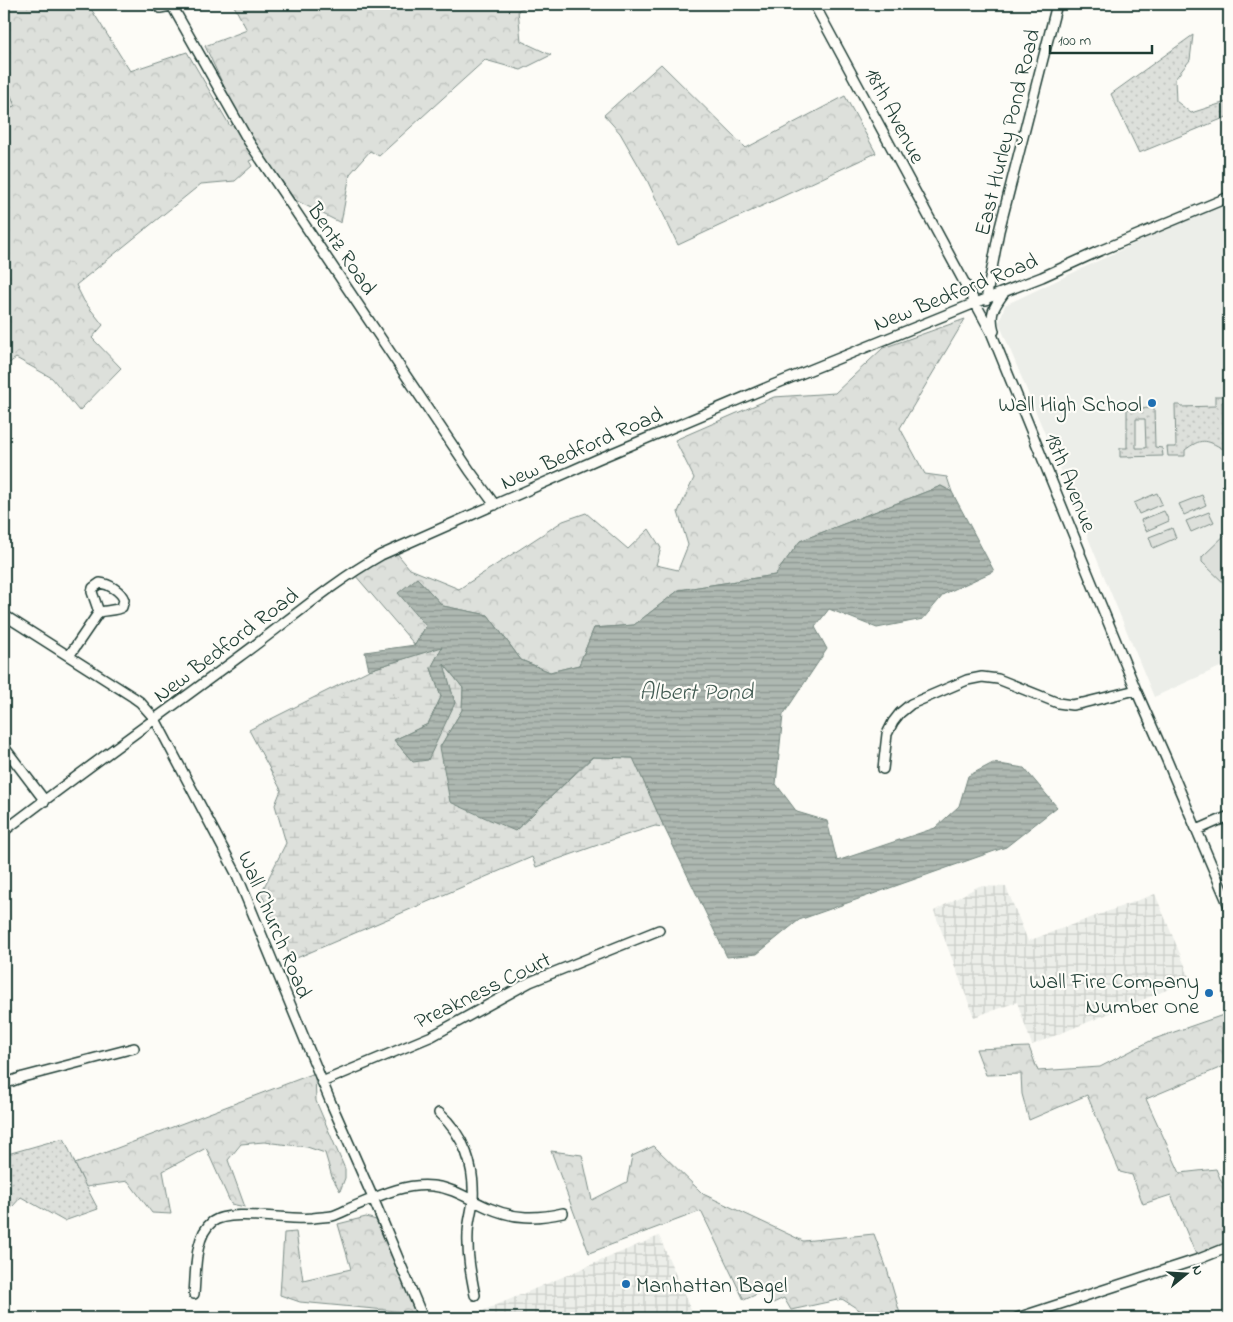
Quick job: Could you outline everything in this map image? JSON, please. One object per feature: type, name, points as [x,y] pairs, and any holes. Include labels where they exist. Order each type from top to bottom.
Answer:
[{"type":"street","name":"Bentz Road","points":[[154,4],[160,8],[171,5],[249,142],[470,471],[495,505]]},
{"type":"street","name":"18th Avenue","points":[[814,4],[991,332],[1136,690],[1229,906]]},
{"type":"street","name":"East Hurley Pond Road","points":[[986,300],[999,232],[1057,4]]},
{"type":"street","name":"New Bedford Road","points":[[4,831],[359,567],[392,550],[598,459],[765,388],[986,300],[1229,197]]},
{"type":"street","points":[[1003,360],[991,322],[994,308],[1004,292]]},
{"type":"street","points":[[69,656],[100,612]]},
{"type":"street","name":"Wall Church Road","points":[[4,615],[140,702],[155,719],[237,875],[322,1082],[423,1318]]},
{"type":"street","points":[[883,769],[887,734],[900,713],[911,704],[966,680],[982,677],[998,679],[1058,702],[1072,705],[1083,704],[1136,690]]},
{"type":"street","points":[[4,747],[45,801]]},
{"type":"street","points":[[1197,830],[1229,816]]},
{"type":"street","name":"Preakness Court","points":[[322,1082],[432,1036],[530,982],[659,930]]},
{"type":"street","points":[[4,1084],[23,1077],[134,1048]]},
{"type":"street","points":[[439,1113],[454,1129],[469,1159],[473,1200],[468,1231],[468,1245],[469,1263],[475,1295]]},
{"type":"street","points":[[194,1294],[198,1248],[202,1233],[212,1222],[222,1218],[239,1215],[308,1219],[322,1217],[333,1215],[401,1188],[422,1185],[447,1188],[489,1208],[516,1216],[537,1218],[563,1213]]},
{"type":"street","points":[[1018,1318],[1229,1248]]},
{"type":"shaded area","points":[[1229,204],[1229,663],[1154,697],[999,323],[1005,305],[1161,231]]},
{"type":"shaded area","points":[[979,886],[1006,887],[1028,941],[1155,894],[1191,980],[1032,1045],[1017,1002],[974,1017],[934,911]]},
{"type":"shaded area","points":[[659,1236],[694,1317],[466,1318]]},
{"type":"green space","points":[[4,4],[88,4],[130,71],[187,52],[230,126],[240,118],[205,46],[247,30],[233,4],[535,4],[518,10],[521,41],[551,55],[521,70],[485,60],[379,156],[370,151],[350,174],[341,223],[295,200],[264,155],[249,161],[252,166],[235,181],[201,184],[76,285],[84,301],[103,325],[92,338],[121,368],[79,411],[52,378],[16,358],[5,366],[4,109],[15,105],[4,80]]},
{"type":"green space","points":[[1193,35],[1190,60],[1175,79],[1176,101],[1191,113],[1229,101],[1229,116],[1139,153],[1111,94]]},
{"type":"green space","points":[[661,64],[746,148],[845,96],[876,153],[678,245],[647,180],[620,133],[604,115]]},
{"type":"green space","points":[[4,80],[15,106],[4,109]]},
{"type":"green space","points":[[965,319],[900,428],[925,474],[947,477],[952,492],[941,486],[800,541],[775,575],[679,590],[634,625],[594,628],[579,665],[550,672],[521,660],[488,615],[443,606],[417,578],[426,626],[415,645],[349,568],[390,545],[410,569],[459,589],[563,521],[586,513],[628,549],[649,529],[661,548],[656,565],[678,570],[688,545],[678,512],[694,478],[675,440],[774,397],[835,393],[883,348]]},
{"type":"green space","points":[[1215,396],[1225,396],[1225,401],[1222,402],[1223,449],[1204,441],[1195,443],[1185,450],[1185,456],[1168,456],[1167,447],[1176,447],[1175,405],[1180,405],[1181,407],[1215,406]]},
{"type":"green space","points":[[1154,408],[1155,447],[1162,448],[1163,456],[1120,457],[1120,448],[1127,448],[1127,409]],"holes":[[[1136,419],[1145,419],[1146,448],[1136,448]]]},
{"type":"green space","points":[[1157,493],[1162,504],[1139,514],[1134,503]]},
{"type":"green space","points":[[1202,495],[1206,505],[1184,515],[1179,504]]},
{"type":"green space","points":[[1164,511],[1169,521],[1146,531],[1141,520]]},
{"type":"green space","points":[[1209,512],[1214,522],[1191,532],[1186,521]]},
{"type":"green space","points":[[1172,528],[1176,538],[1153,548],[1149,537]]},
{"type":"green space","points":[[1229,531],[1229,588],[1202,562],[1202,557]]},
{"type":"green space","points":[[443,646],[431,668],[441,697],[428,724],[394,740],[413,762],[455,703],[443,663],[463,688],[462,710],[440,747],[515,831],[593,757],[634,758],[664,827],[655,826],[626,835],[536,867],[532,857],[292,960],[261,893],[286,843],[275,805],[281,790],[249,730],[369,670]]},
{"type":"green space","points":[[1229,1013],[1229,1064],[1146,1099],[1180,1173],[1216,1169],[1222,1183],[1229,1181],[1229,1245],[1197,1257],[1171,1195],[1143,1204],[1132,1175],[1120,1172],[1087,1095],[1029,1120],[1022,1094],[1021,1074],[986,1075],[976,1049],[1029,1047],[1038,1071],[1100,1067],[1154,1039]]},
{"type":"green space","points":[[315,1073],[316,1101],[345,1169],[345,1178],[340,1191],[332,1177],[325,1153],[307,1147],[264,1142],[241,1144],[228,1160],[245,1207],[231,1204],[206,1148],[163,1171],[171,1214],[152,1213],[128,1181],[86,1187],[75,1164]]},
{"type":"green space","points":[[64,1138],[79,1173],[98,1209],[64,1221],[21,1197],[4,1216],[4,1155]]},
{"type":"green space","points":[[654,1146],[703,1194],[803,1241],[874,1234],[887,1269],[901,1317],[872,1318],[842,1299],[791,1310],[784,1298],[773,1303],[764,1291],[744,1300],[701,1211],[589,1253],[551,1151],[582,1155],[592,1200],[627,1182],[632,1156]]},
{"type":"green space","points":[[366,1217],[376,1220],[417,1313],[300,1302],[280,1295],[284,1233],[296,1232],[303,1280],[351,1269],[338,1224]]},
{"type":"water","name":"Albert Pond","points":[[941,486],[952,492],[994,571],[944,594],[923,619],[877,628],[829,609],[815,627],[827,649],[783,715],[776,784],[797,812],[827,821],[837,861],[935,828],[959,806],[968,776],[993,763],[1024,768],[1057,807],[1006,847],[799,920],[757,954],[727,957],[633,758],[592,757],[515,831],[450,802],[440,747],[462,710],[463,688],[444,664],[455,703],[428,760],[413,762],[394,740],[428,724],[441,697],[431,668],[442,647],[369,670],[365,652],[415,645],[426,626],[398,593],[417,578],[443,606],[488,615],[521,660],[550,672],[579,665],[594,628],[634,625],[679,590],[775,575],[800,541]]},
{"type":"place","name":"Wall High School","points":[[1152,403]]},
{"type":"place","name":"Wall Fire Company Number One","points":[[1209,993]]},
{"type":"place","name":"Manhattan Bagel","points":[[626,1284]]}]
